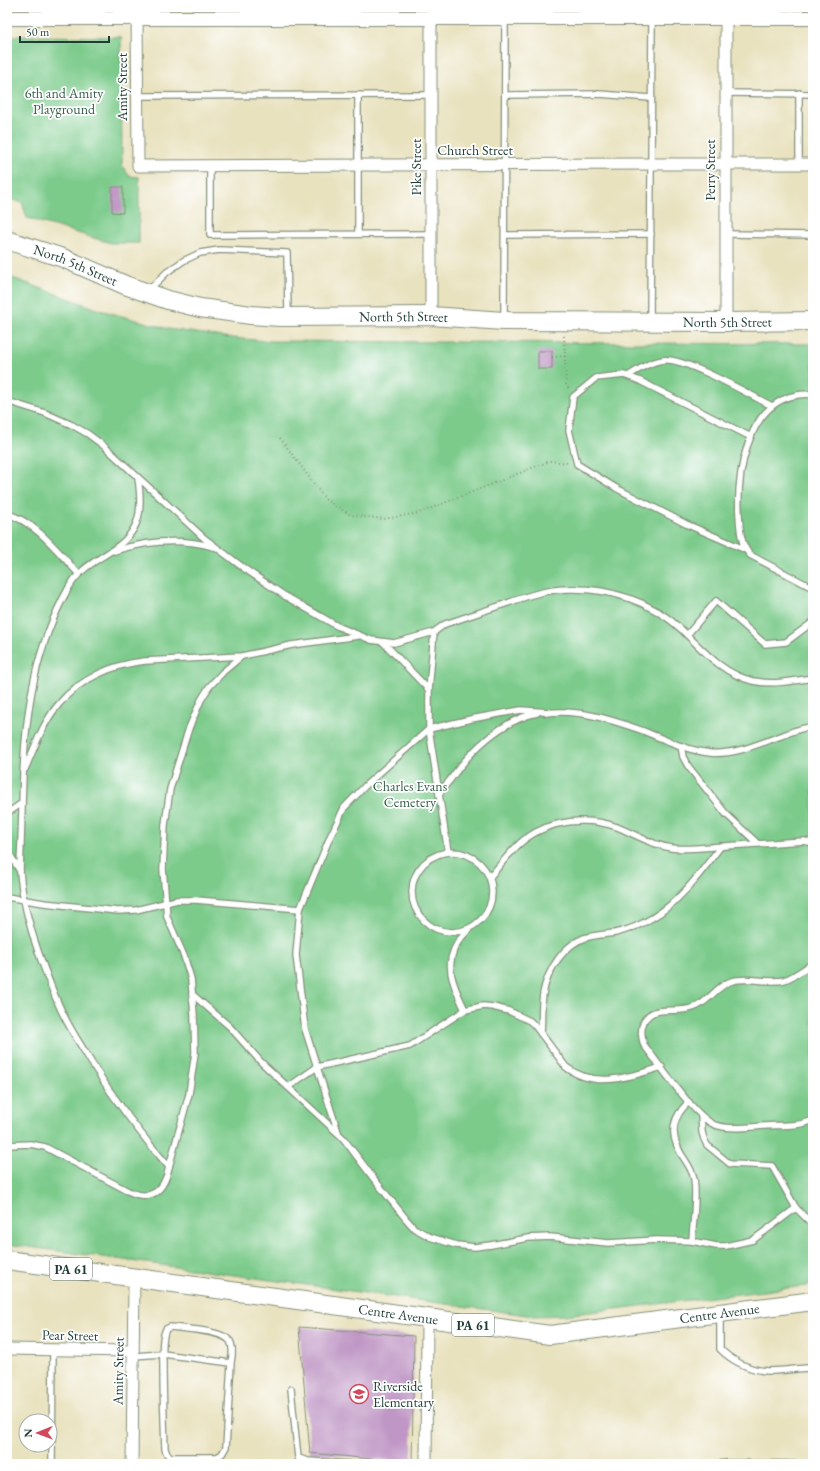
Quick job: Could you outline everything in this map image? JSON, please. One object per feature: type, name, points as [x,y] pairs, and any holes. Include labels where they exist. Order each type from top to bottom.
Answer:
[{"type":"main road","name":"North 5th Street","points":[[7,240],[63,258],[125,285],[168,300],[222,312],[251,315],[288,317],[431,316],[504,321],[813,321]]},
{"type":"main road","name":"Centre Avenue","points":[[7,1260],[550,1335],[813,1301]]},
{"type":"street","points":[[7,18],[137,13],[431,18],[813,18]]},
{"type":"street","name":"Amity Street","points":[[137,13],[138,166]]},
{"type":"street","name":"Pike Street","points":[[431,18],[431,316]]},
{"type":"street","name":"Perry Street","points":[[726,18],[726,322]]},
{"type":"street","name":"Church Street","points":[[138,166],[813,164]]},
{"type":"street","name":"Amity Street","points":[[132,1464],[134,1278]]},
{"type":"street","points":[[426,1464],[427,1319]]},
{"type":"street","name":"Pear Street","points":[[7,1349],[53,1349],[133,1353]]},
{"type":"lane","points":[[504,321],[505,18]]},
{"type":"lane","points":[[650,322],[652,18]]},
{"type":"lane","points":[[726,93],[813,94]]},
{"type":"lane","points":[[505,95],[598,94],[651,98]]},
{"type":"lane","points":[[799,94],[799,164]]},
{"type":"lane","points":[[358,95],[358,234]]},
{"type":"lane","points":[[137,96],[431,95]]},
{"type":"lane","points":[[210,166],[210,235],[431,234]]},
{"type":"lane","points":[[505,235],[651,234]]},
{"type":"lane","points":[[725,234],[813,235]]},
{"type":"lane","points":[[147,292],[166,272],[183,261],[200,253],[219,250],[288,253],[288,317]]},
{"type":"lane","points":[[628,376],[645,366],[664,360],[677,360],[703,371],[772,406]]},
{"type":"lane","points":[[746,550],[686,524],[623,492],[577,464],[569,430],[573,397],[596,378],[624,375],[638,380],[678,400],[750,438]]},
{"type":"lane","points":[[813,395],[797,395],[779,400],[764,414],[750,438],[744,458],[739,493],[740,527],[746,550],[750,555],[813,588]]},
{"type":"lane","points":[[7,401],[45,413],[88,434],[104,446],[184,522],[217,548],[285,596],[337,626],[360,636],[382,642],[394,643],[434,632],[445,624],[531,594],[551,590],[589,589],[621,595],[644,604],[665,616],[722,668],[745,679],[775,683],[813,678]]},
{"type":"lane","points":[[138,478],[141,509],[137,522],[127,538],[110,552],[88,565],[78,574],[64,595],[39,656],[28,708],[23,773],[20,871],[24,900],[34,940],[61,1011],[73,1033],[113,1096],[141,1134],[169,1167]]},
{"type":"lane","points":[[7,514],[26,523],[43,536],[78,574]]},
{"type":"lane","points":[[110,552],[140,544],[176,542],[194,542],[217,548]]},
{"type":"lane","points":[[687,635],[716,601],[765,644],[786,642],[813,622]]},
{"type":"lane","points":[[434,632],[429,690],[429,730],[448,852]]},
{"type":"lane","points":[[23,773],[45,724],[59,703],[75,689],[101,672],[131,663],[242,656],[292,644],[360,636]]},
{"type":"lane","points":[[382,642],[429,690]]},
{"type":"lane","points":[[7,1145],[30,1144],[45,1147],[128,1191],[142,1196],[154,1194],[164,1183],[184,1116],[195,1053],[192,994],[188,968],[166,917],[163,869],[164,825],[170,789],[189,728],[201,700],[209,687],[223,672],[242,656]]},
{"type":"lane","points":[[338,1132],[305,1029],[296,955],[300,909],[330,837],[344,808],[367,784],[429,730],[471,719],[521,710],[580,713],[596,716],[681,746],[710,753],[729,752],[749,748],[802,728],[813,727]]},
{"type":"lane","points":[[439,795],[456,770],[492,735],[505,726],[526,716],[549,712]]},
{"type":"lane","points":[[681,746],[683,757],[688,766],[726,814],[757,844]]},
{"type":"lane","points":[[7,812],[22,804]]},
{"type":"lane","points":[[490,877],[507,856],[532,834],[570,821],[589,821],[609,825],[653,844],[667,847],[683,848],[813,842]]},
{"type":"lane","points":[[541,1034],[544,993],[554,966],[570,946],[587,937],[624,930],[644,923],[656,916],[671,905],[687,889],[722,846]]},
{"type":"lane","points":[[7,850],[20,871]]},
{"type":"lane","points":[[464,1010],[450,973],[454,950],[458,942],[468,930],[480,922],[491,905],[493,891],[490,877],[483,865],[472,856],[462,852],[448,852],[435,855],[423,864],[416,873],[412,886],[413,900],[418,914],[433,928],[440,931],[454,933],[468,930]]},
{"type":"lane","points":[[7,897],[44,904],[118,911],[136,910],[177,900],[196,900],[300,909]]},
{"type":"lane","points":[[813,963],[784,980],[744,979],[730,981],[697,1007],[688,1010],[657,1011],[648,1016],[642,1026],[644,1045],[701,1116],[717,1125],[736,1128],[798,1125],[813,1120]]},
{"type":"lane","points":[[192,994],[229,1026],[261,1062],[338,1132],[406,1219],[414,1228],[430,1237],[456,1245],[475,1247],[538,1237],[608,1242],[657,1240],[692,1241],[721,1246],[741,1244],[753,1240],[796,1208]]},
{"type":"lane","points":[[288,1087],[317,1067],[410,1046],[464,1010],[483,1006],[509,1011],[530,1021],[566,1067],[571,1071],[590,1079],[620,1079],[662,1067]]},
{"type":"lane","points":[[689,1102],[678,1113],[674,1132],[677,1146],[691,1169],[694,1178],[695,1190],[692,1241]]},
{"type":"lane","points":[[701,1116],[702,1132],[707,1145],[730,1164],[772,1166],[796,1208],[813,1225]]},
{"type":"lane","points":[[720,1313],[720,1349],[730,1359],[749,1367],[768,1371],[806,1368]]},
{"type":"lane","points":[[170,1327],[216,1333],[226,1338],[230,1341],[232,1346],[231,1363],[226,1447],[222,1454],[217,1457],[171,1457],[167,1454],[165,1449],[163,1354],[164,1333],[166,1329],[170,1327]]},
{"type":"lane","points":[[52,1464],[53,1349]]},
{"type":"lane","points":[[133,1353],[163,1354],[231,1363]]},
{"type":"lane","points":[[290,1389],[298,1458],[308,1461],[349,1464]]},
{"type":"lane","points":[[721,1464],[794,1464]]},
{"type":"path","points":[[564,321],[566,385],[576,395]]},
{"type":"path","points":[[552,357],[565,356]]},
{"type":"path","points":[[280,438],[326,500],[351,515],[384,519],[419,513],[550,461],[577,464]]},
{"type":"green space","name":"6th and Amity Playground","points":[[7,36],[121,37],[122,165],[129,176],[139,177],[139,243],[111,243],[27,218],[22,202],[7,199]]},
{"type":"green space","name":"Charles Evans Cemetery","points":[[7,276],[100,310],[169,329],[231,338],[268,341],[813,344],[813,1285],[565,1315],[534,1316],[7,1244]]},
{"type":"building","points":[[112,187],[123,187],[123,213],[112,212]]},
{"type":"building","points":[[538,351],[552,351],[552,369],[538,369]]},
{"type":"building","name":"Riverside Elementary","points":[[299,1327],[414,1336],[412,1463],[310,1453]]},
{"type":"place","name":"Riverside Elementary","points":[[359,1394]]}]
